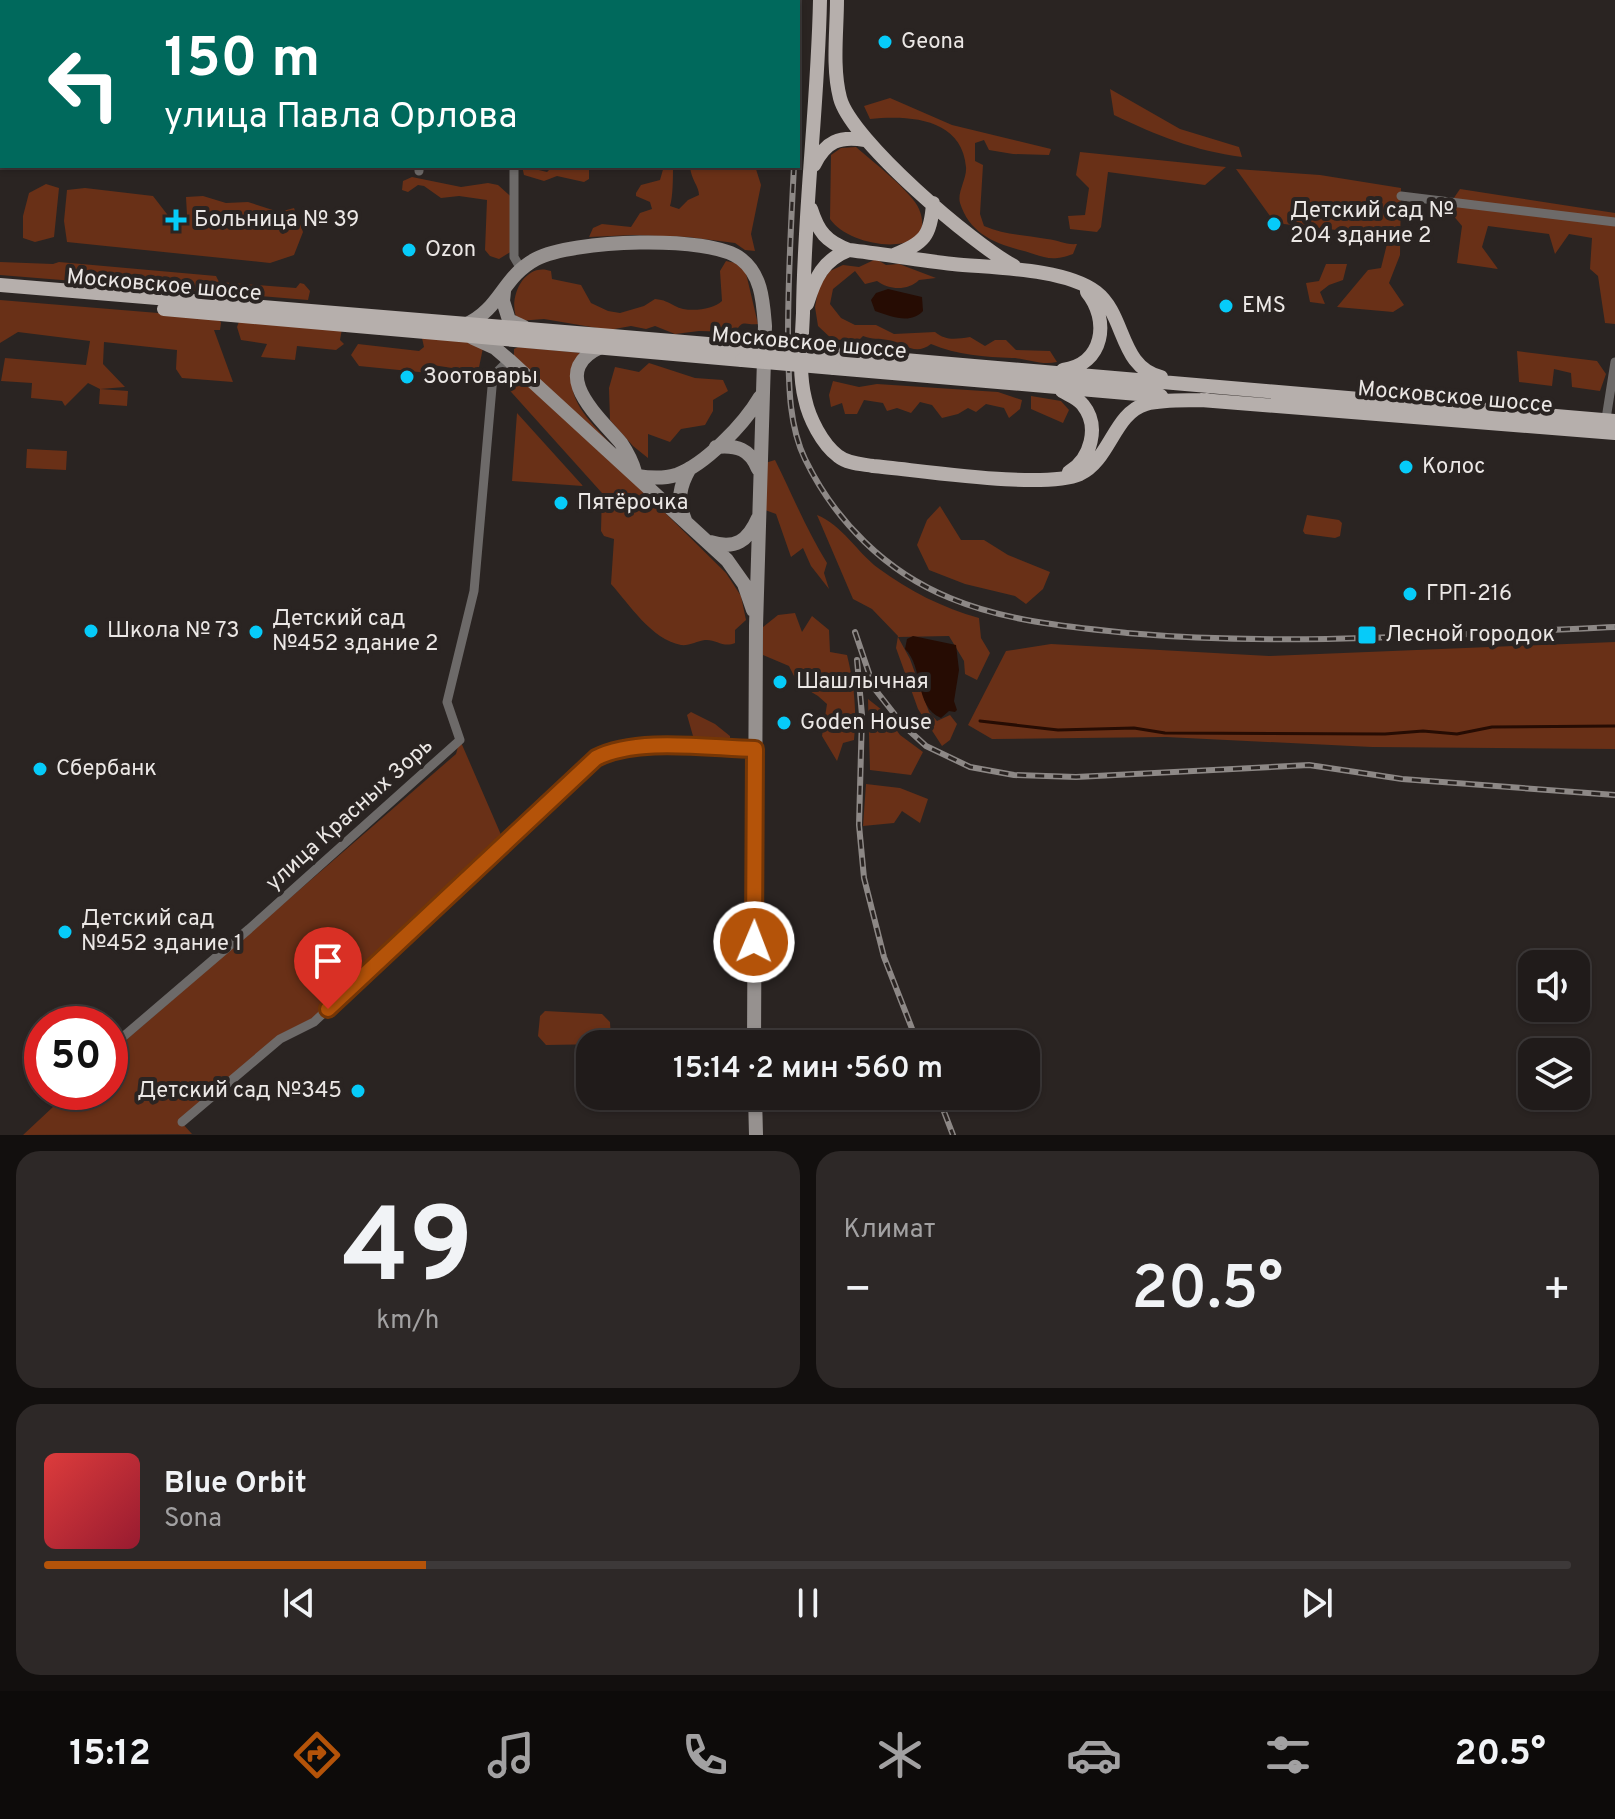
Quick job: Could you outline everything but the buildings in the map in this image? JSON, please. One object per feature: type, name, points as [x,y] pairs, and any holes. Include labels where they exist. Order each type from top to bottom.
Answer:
[{"type":"main road","points":[[820,0],[801,349],[805,401],[824,441],[838,456],[851,463],[873,466],[1035,480],[1078,475],[1089,469],[1127,417],[1139,408],[1208,393]]},
{"type":"main road","points":[[837,0],[836,78],[840,100],[851,123],[933,203],[1000,258],[1022,270]]},
{"type":"main road","points":[[811,172],[829,143],[848,137],[865,140]]},
{"type":"main road","points":[[809,201],[816,225],[823,236],[849,250],[1022,270],[1063,278],[1096,292],[1104,300],[1127,348],[1143,370],[1208,393]]},
{"type":"main road","points":[[892,255],[923,240],[932,220],[933,203]]},
{"type":"main road","points":[[754,1030],[756,626],[765,326],[763,300],[756,275],[743,260],[720,249],[660,243],[589,246],[538,258],[521,269],[492,307],[465,330],[509,360],[739,574],[750,597],[756,626]]},
{"type":"main road","points":[[803,315],[825,263],[849,250]]},
{"type":"main road","name":"Московское шоссе","points":[[0,285],[465,330],[601,347],[743,353]]},
{"type":"main road","points":[[1036,378],[1068,370],[1085,362],[1095,352],[1101,338],[1100,313],[1081,285]]},
{"type":"main road","points":[[505,287],[503,301],[509,320],[537,331]]},
{"type":"main road","name":"Московское шоссе","points":[[0,294],[465,330],[537,331],[743,353],[1610,427]]},
{"type":"main road","points":[[601,347],[583,360],[577,377],[578,386],[594,414],[622,445],[637,476]]},
{"type":"main road","points":[[1036,378],[1083,403],[1089,415],[1089,449],[1074,469],[1060,478]]},
{"type":"main road","points":[[686,522],[679,498],[683,479],[690,468],[739,427],[761,396]]},
{"type":"main road","points":[[716,447],[729,446],[749,453],[759,473]]},
{"type":"main road","points":[[637,476],[665,477],[690,468]]},
{"type":"main road","points":[[705,541],[730,546],[741,542],[751,533],[759,514]]},
{"type":"main road","points":[[755,1110],[756,1135]]},
{"type":"street","points":[[514,168],[514,257],[521,269]]},
{"type":"street","points":[[1401,196],[1615,222]]},
{"type":"street","name":"улица Красных Зорь","points":[[128,1033],[460,740],[447,702],[474,591],[493,376],[509,360]]},
{"type":"street","points":[[1610,427],[1615,362]]},
{"type":"street","points":[[182,1122],[280,1039],[314,1022],[596,758],[609,751],[634,746],[755,749]]},
{"type":"shaded area","points":[[1110,89],[1180,129],[1239,147],[1242,157],[1176,141],[1114,115]]},
{"type":"shaded area","points":[[890,98],[952,125],[1051,149],[1049,155],[1013,154],[989,150],[984,140],[975,143],[975,161],[983,165],[980,214],[984,226],[992,229],[1077,244],[1073,254],[1058,258],[1041,256],[1000,244],[983,235],[969,222],[960,203],[966,167],[955,138],[931,123],[901,118],[870,119],[864,106]]},
{"type":"shaded area","points":[[856,147],[915,202],[922,225],[917,236],[906,242],[873,243],[841,230],[830,219],[831,155],[841,148]]},
{"type":"shaded area","points":[[1080,152],[1226,167],[1205,185],[1108,172],[1101,227],[1097,232],[1070,229],[1068,216],[1085,215],[1089,188],[1076,175]]},
{"type":"shaded area","points":[[522,168],[547,172],[551,168],[589,168],[589,179],[584,182],[557,176],[544,181],[524,175]]},
{"type":"shaded area","points":[[663,168],[673,168],[670,206],[679,209],[699,195],[690,168],[756,168],[761,185],[751,234],[755,251],[745,250],[735,243],[688,237],[589,237],[593,228],[602,224],[631,227],[640,213],[652,209],[650,202],[636,196],[636,193],[641,185],[660,180]]},
{"type":"shaded area","points":[[1236,169],[1320,175],[1401,188],[1400,255],[1389,283],[1404,305],[1393,312],[1337,307],[1368,270],[1381,268],[1389,236],[1275,223]]},
{"type":"shaded area","points":[[412,177],[461,187],[488,183],[498,185],[516,201],[512,251],[499,259],[485,250],[487,200],[459,196],[441,198],[418,185],[408,192],[402,190],[403,181]]},
{"type":"shaded area","points":[[46,184],[59,188],[54,237],[35,242],[23,238],[23,216],[29,193]]},
{"type":"shaded area","points":[[85,188],[153,196],[170,218],[187,215],[186,197],[203,196],[226,203],[248,202],[279,212],[294,208],[303,232],[294,255],[270,263],[67,242],[64,221],[67,190]]},
{"type":"shaded area","points":[[1460,189],[1615,213],[1615,324],[1605,323],[1598,276],[1590,269],[1592,238],[1569,234],[1555,254],[1549,234],[1488,226],[1482,247],[1498,269],[1457,263],[1462,226],[1447,208]]},
{"type":"shaded area","points":[[876,259],[886,265],[899,264],[936,278],[919,280],[904,288],[893,288],[877,281],[865,284],[855,271],[833,289],[830,304],[841,318],[855,325],[876,325],[894,334],[935,332],[947,338],[970,337],[985,346],[995,340],[1006,340],[1016,350],[1050,351],[1057,362],[971,355],[931,344],[914,349],[894,341],[863,336],[860,339],[833,340],[818,326],[815,307],[819,286],[830,271],[843,265],[859,267]]},
{"type":"shaded area","points":[[726,261],[745,269],[758,324],[743,324],[736,332],[675,334],[655,326],[609,330],[544,319],[518,321],[515,312],[514,303],[520,284],[541,269],[551,271],[552,279],[581,285],[591,303],[608,311],[620,313],[644,306],[655,299],[680,308],[706,308],[722,301],[720,271]]},
{"type":"shaded area","points":[[0,262],[59,262],[216,276],[219,282],[296,288],[300,283],[310,291],[308,300],[0,275]]},
{"type":"shaded area","points":[[1326,264],[1347,264],[1343,280],[1320,292],[1325,304],[1310,302],[1306,283],[1319,281]]},
{"type":"shaded area","points":[[888,289],[922,297],[923,311],[906,318],[875,311],[871,300],[876,293]]},
{"type":"shaded area","points":[[0,300],[219,318],[220,330],[214,330],[233,382],[182,378],[176,369],[177,350],[104,342],[103,364],[125,387],[100,389],[88,383],[65,406],[62,401],[31,398],[32,383],[1,381],[5,358],[86,365],[90,341],[18,332],[0,343]]},
{"type":"shaded area","points":[[240,319],[342,329],[340,340],[344,344],[336,350],[297,346],[295,360],[261,357],[267,344],[241,340],[237,327]]},
{"type":"shaded area","points":[[422,338],[478,343],[483,348],[478,372],[426,364],[429,373],[359,366],[351,355],[358,344],[419,351],[424,347]]},
{"type":"shaded area","points":[[514,349],[582,353],[574,367],[574,393],[586,417],[616,450],[514,358]]},
{"type":"shaded area","points":[[1517,351],[1597,361],[1606,374],[1600,391],[1572,387],[1571,373],[1554,369],[1552,386],[1519,382]]},
{"type":"shaded area","points":[[649,363],[695,378],[723,380],[728,391],[713,400],[713,411],[705,425],[681,429],[670,442],[648,434],[648,458],[610,420],[609,388],[615,367],[639,372]]},
{"type":"shaded area","points":[[510,374],[516,375],[649,497],[726,573],[741,596],[746,620],[735,630],[735,643],[705,640],[681,645],[670,642],[651,629],[611,584],[614,539],[604,536],[601,531],[602,493],[504,384]]},
{"type":"shaded area","points":[[833,381],[859,387],[877,384],[998,392],[1022,400],[1020,409],[1009,418],[1004,408],[986,404],[976,412],[968,408],[942,418],[932,405],[920,402],[911,413],[897,408],[887,411],[883,403],[864,400],[857,414],[845,414],[842,403],[831,407],[829,395]]},
{"type":"shaded area","points":[[100,389],[128,391],[127,406],[99,404]]},
{"type":"shaded area","points":[[1031,396],[1061,401],[1069,410],[1063,423],[1031,409]]},
{"type":"shaded area","points":[[517,413],[583,486],[512,481]]},
{"type":"shaded area","points":[[27,449],[67,451],[66,470],[26,468]]},
{"type":"shaded area","points":[[775,460],[827,563],[824,573],[829,589],[811,566],[803,548],[791,557],[776,514],[765,510],[765,463]]},
{"type":"shaded area","points":[[940,506],[961,540],[984,540],[1008,555],[1050,572],[1043,589],[1026,604],[1015,596],[965,584],[929,570],[917,545],[927,520]]},
{"type":"shaded area","points":[[817,515],[842,532],[870,562],[902,584],[939,604],[979,618],[981,638],[990,653],[977,680],[965,674],[964,661],[949,636],[898,637],[910,659],[929,712],[937,721],[950,715],[957,724],[950,740],[942,746],[918,709],[896,648],[898,636],[872,609],[853,599]]},
{"type":"shaded area","points":[[1307,515],[1339,520],[1342,523],[1340,536],[1305,534]]},
{"type":"shaded area","points":[[795,613],[802,632],[812,616],[829,630],[830,652],[847,655],[854,697],[854,740],[843,743],[837,761],[822,736],[827,704],[798,684],[789,666],[763,655],[763,627],[778,615]]},
{"type":"shaded area","points":[[913,636],[956,645],[959,670],[955,712],[949,711],[941,718],[932,713],[927,705],[915,666],[905,649],[907,639]]},
{"type":"shaded area","points":[[1615,642],[1615,749],[1372,747],[1166,737],[992,739],[968,725],[1006,651],[1051,644],[1269,656]]},
{"type":"shaded area","points":[[868,699],[882,710],[900,735],[923,752],[911,775],[870,770]]},
{"type":"shaded area","points":[[691,712],[715,724],[730,736],[730,742],[695,743],[687,715]]},
{"type":"shaded area","points":[[460,740],[505,844],[314,1022],[280,1039],[182,1123],[192,1134],[23,1135],[50,1110],[128,1110],[128,1038],[456,754]]},
{"type":"shaded area","points":[[866,784],[900,788],[928,799],[920,823],[902,811],[894,823],[863,826]]},
{"type":"shaded area","points":[[545,1011],[602,1014],[610,1022],[610,1030],[576,1030],[576,1044],[546,1045],[538,1036],[540,1016]]},
{"type":"waterway","points":[[980,721],[1058,730],[1134,728],[1165,733],[1385,734],[1423,731],[1457,734],[1492,727],[1615,726]]},
{"type":"railway","points":[[794,168],[789,366],[792,414],[799,445],[817,482],[847,523],[884,559],[927,587],[971,606],[1015,618],[1127,633],[1188,637],[1371,638],[1615,627]]},
{"type":"railway","points":[[855,632],[874,688],[903,725],[926,746],[970,767],[1014,775],[1076,777],[1309,765],[1402,779],[1615,795]]},
{"type":"railway","points":[[857,660],[862,715],[859,825],[864,878],[884,957],[913,1030]]},
{"type":"railway","points":[[943,1110],[953,1135]]},
{"type":"place","name":"Geona","points":[[885,42]]},
{"type":"place","name":"Больница № 39","points":[[176,220]]},
{"type":"place","name":"Детский сад № 204 здание 2","points":[[1274,224]]},
{"type":"place","name":"Ozon","points":[[409,250]]},
{"type":"place","name":"EMS","points":[[1226,306]]},
{"type":"place","name":"Зоотовары","points":[[407,377]]},
{"type":"place","name":"Колос","points":[[1406,467]]},
{"type":"place","name":"Пятёрочка","points":[[561,503]]},
{"type":"place","name":"ГРП-216","points":[[1410,594]]},
{"type":"place","name":"Школа № 73","points":[[91,631]]},
{"type":"place","name":"Детский сад №452 здание 2","points":[[256,632]]},
{"type":"place","name":"Лесной городок","points":[[1367,635]]},
{"type":"place","name":"Шашлычная","points":[[780,682]]},
{"type":"place","name":"Goden House","points":[[784,723]]},
{"type":"place","name":"Сбербанк","points":[[40,769]]},
{"type":"place","name":"Детский сад №452 здание 1","points":[[65,932]]},
{"type":"place","name":"Детский сад №345","points":[[358,1091]]},
{"type":"route","points":[[328,1009],[596,758],[609,751],[634,746],[755,749],[754,942]]}]
